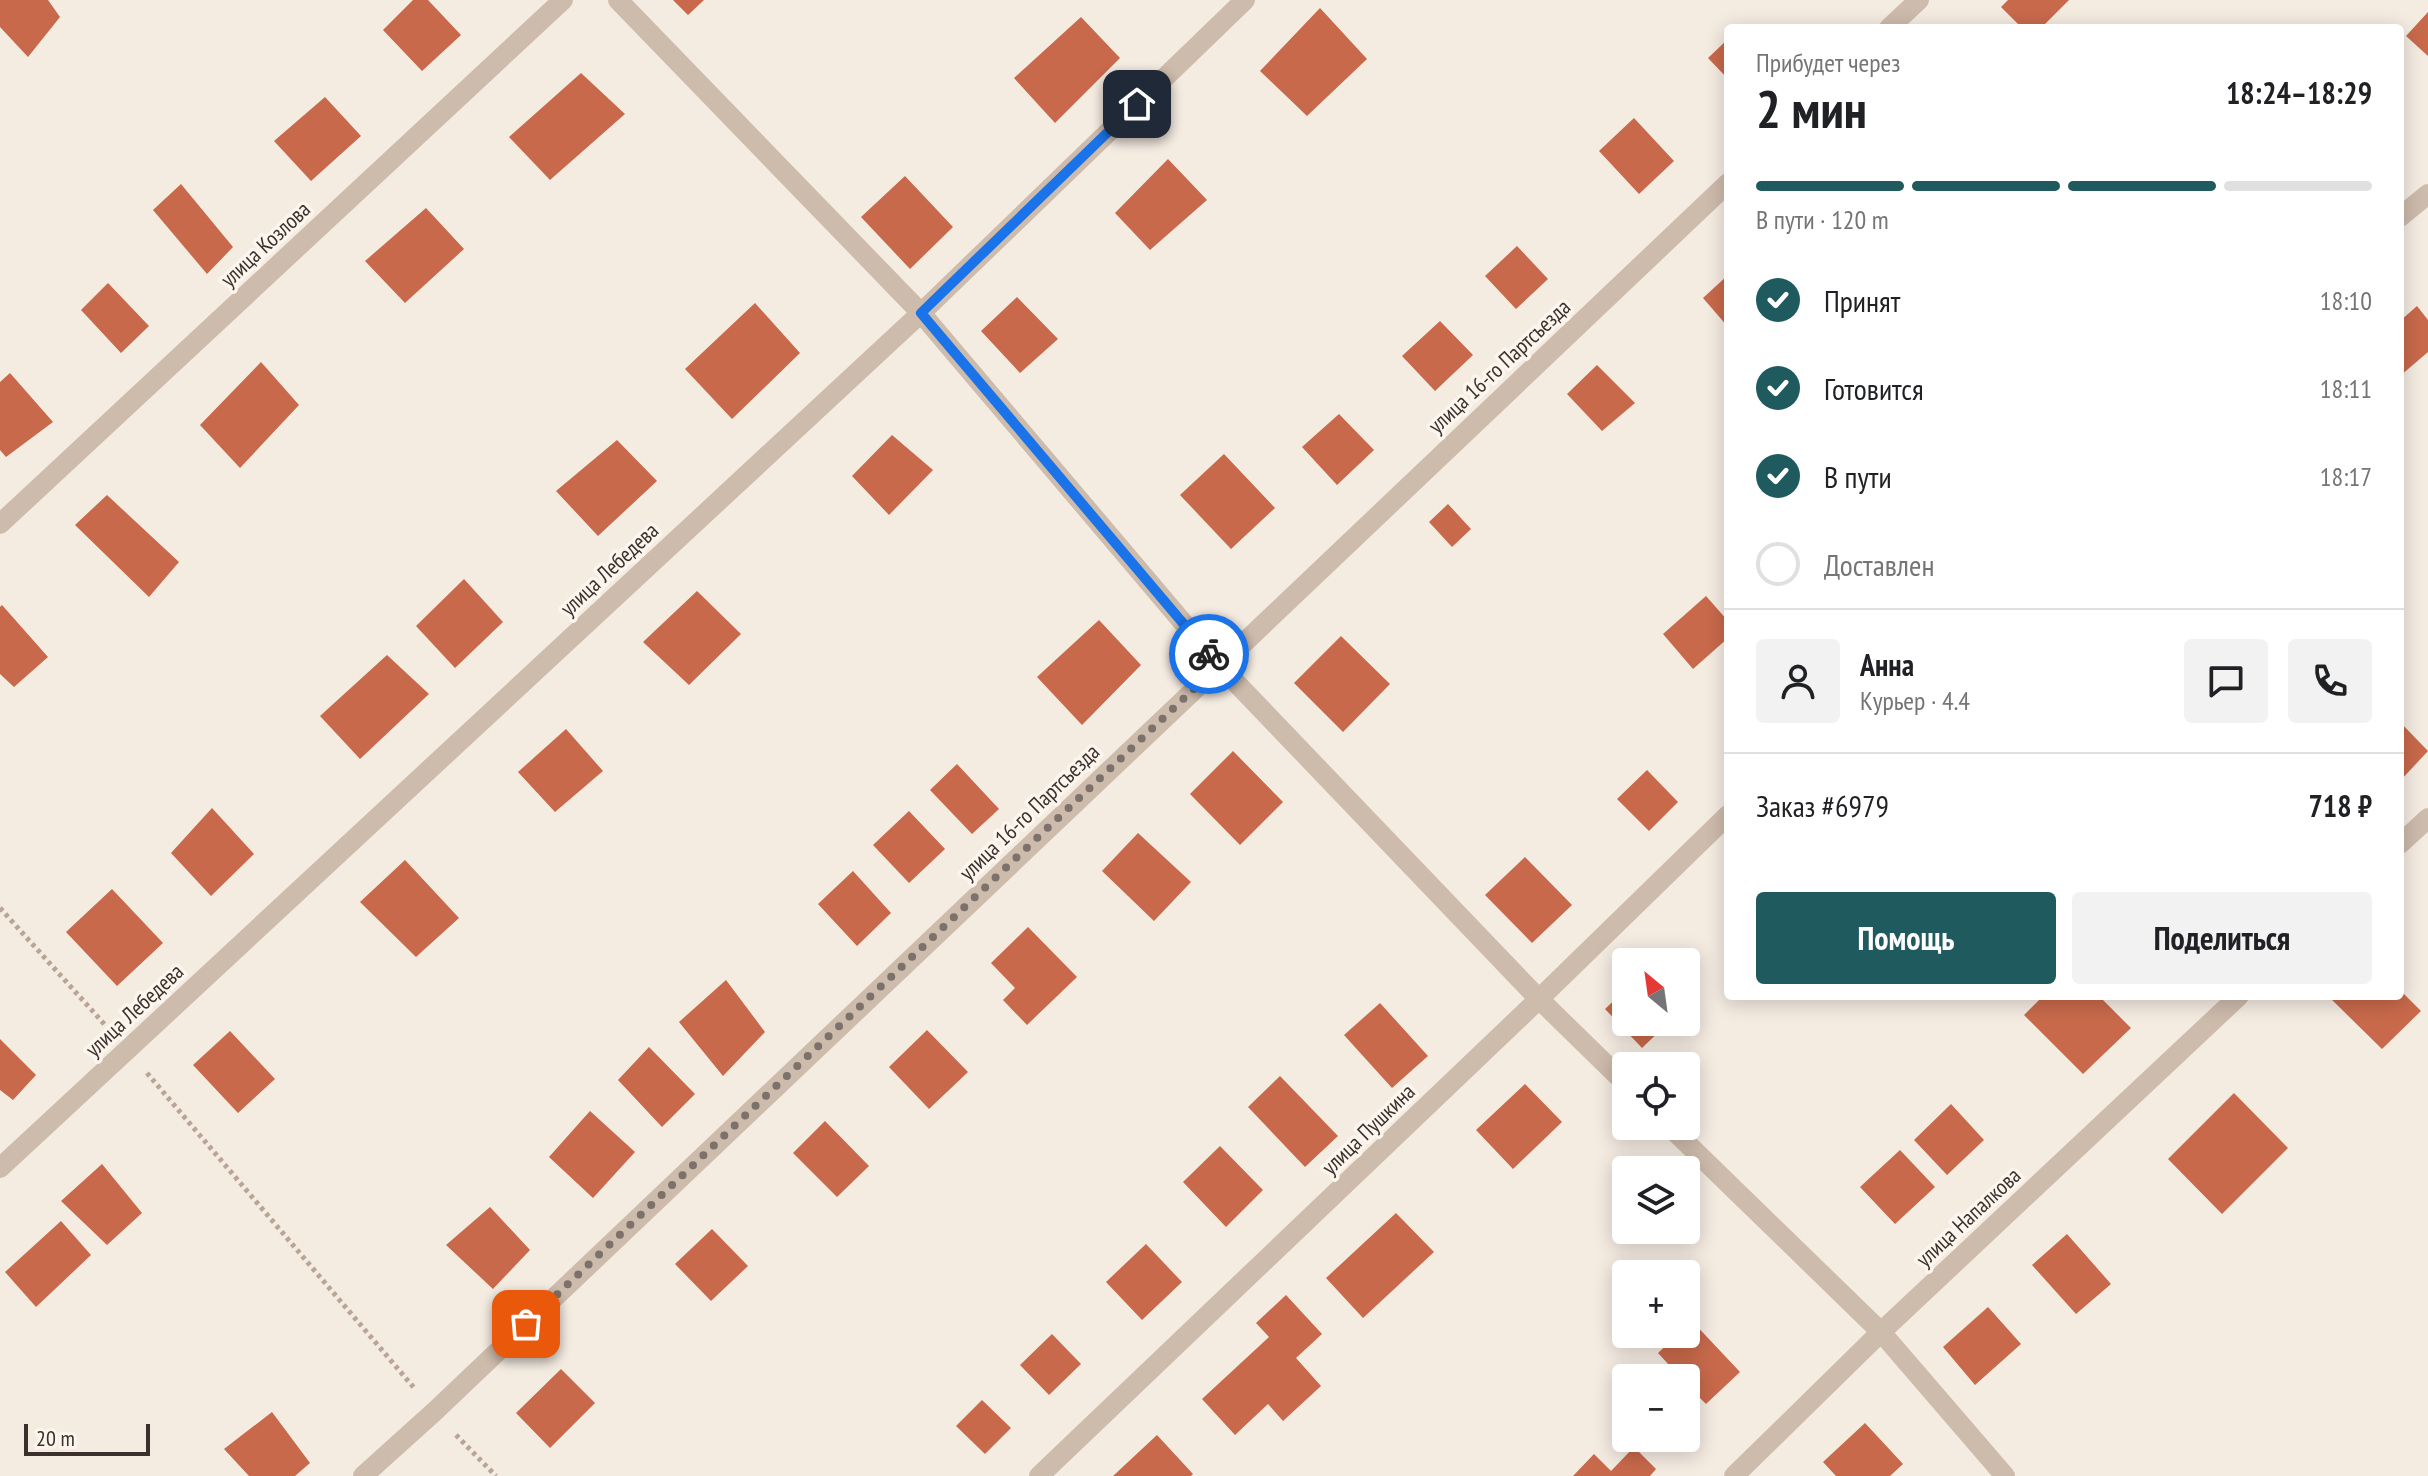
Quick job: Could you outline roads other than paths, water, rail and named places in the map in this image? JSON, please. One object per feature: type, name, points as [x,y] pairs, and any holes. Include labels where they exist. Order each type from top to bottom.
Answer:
[{"type":"street","name":"улица Козлова","points":[[0,524],[563,0]]},
{"type":"street","points":[[618,0],[921,313],[1219,665],[1539,999],[1612,1070]]},
{"type":"street","name":"улица Лебедева","points":[[0,1168],[921,313],[1245,0]]},
{"type":"street","points":[[1893,24],[1919,0]]},
{"type":"street","name":"улица 16-го Партсъезда","points":[[363,1476],[1724,187]]},
{"type":"street","points":[[2404,214],[2428,194]]},
{"type":"street","points":[[2404,840],[2428,818]]},
{"type":"street","name":"улица Пушкина","points":[[1039,1476],[1724,819]]},
{"type":"street","name":"улица Напалкова","points":[[1734,1476],[1881,1332],[2235,1000]]},
{"type":"street","points":[[1683,1140],[1881,1332],[2005,1476]]}]
